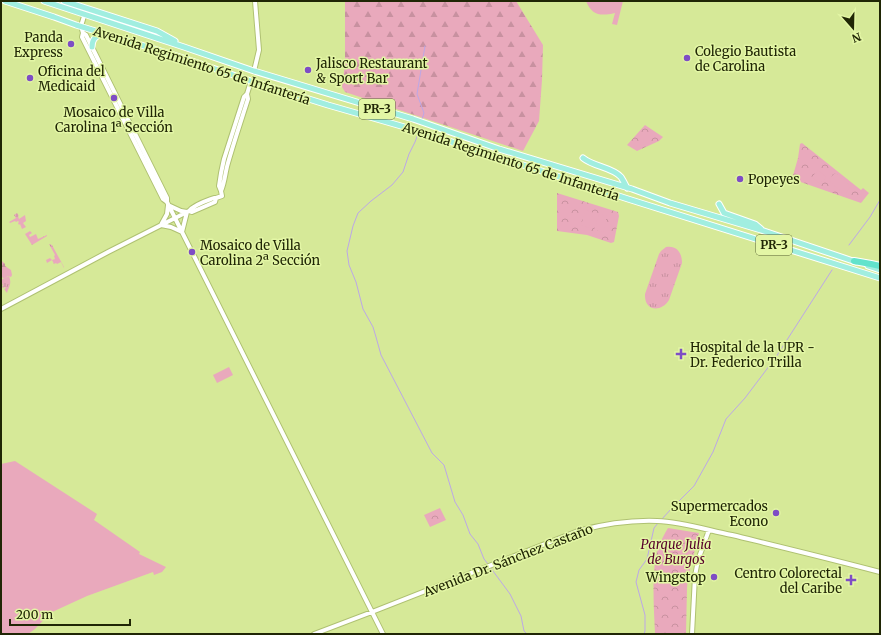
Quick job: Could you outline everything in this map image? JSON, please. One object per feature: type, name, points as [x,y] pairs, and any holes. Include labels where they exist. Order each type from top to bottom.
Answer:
[{"type":"highway","points":[[854,261],[880,266]]},
{"type":"main road","name":"Avenida Regimiento 65 de Infantería","points":[[5,1],[251,81],[415,130],[621,197],[880,278]]},
{"type":"main road","name":"Avenida Regimiento 65 de Infantería","points":[[44,1],[157,31],[184,47],[254,71],[413,119],[670,203],[761,230],[880,270]]},
{"type":"main road","points":[[64,1],[86,11]]},
{"type":"main road","points":[[92,47],[92,42],[95,38],[103,33]]},
{"type":"main road","points":[[583,158],[588,162],[614,172],[621,177],[627,188]]},
{"type":"main road","points":[[719,204],[724,213],[755,224],[761,230]]},
{"type":"street","points":[[254,71],[259,50],[255,1]]},
{"type":"street","points":[[86,11],[81,26],[83,33],[82,37],[163,199],[180,211],[192,212],[197,208],[215,202],[216,198],[222,196],[221,191],[224,185],[229,152],[242,110],[244,97],[247,94],[251,81]]},
{"type":"street","points":[[83,33],[86,35],[167,198],[167,214],[161,225]]},
{"type":"street","points":[[167,203],[383,634]]},
{"type":"street","points":[[1,309],[188,211]]},
{"type":"street","points":[[182,232],[188,211]]},
{"type":"street","points":[[161,225],[171,227],[182,232]]},
{"type":"street","name":"Avenida Dr. Sánchez Castaño","points":[[314,634],[578,531],[598,525],[618,522],[658,521],[679,524],[793,549],[880,572]]},
{"type":"street","points":[[692,634],[694,576],[709,530]]},
{"type":"green space","points":[[345,1],[516,1],[543,45],[539,121],[523,151],[345,92],[342,87],[345,64]]},
{"type":"green space","points":[[586,1],[623,1],[617,25],[612,24],[615,13],[598,14],[591,10]]},
{"type":"green space","points":[[645,125],[663,137],[659,141],[637,151],[627,145]]},
{"type":"green space","points":[[802,143],[861,190],[863,188],[869,193],[861,203],[792,179],[800,144]]},
{"type":"green space","points":[[818,170],[826,177],[820,184],[812,177]]},
{"type":"green space","points":[[836,173],[850,185],[846,193],[843,193],[829,181],[829,179]]},
{"type":"green space","points":[[557,193],[618,212],[619,216],[614,242],[611,243],[587,235],[557,231]]},
{"type":"green space","points":[[586,210],[594,213],[589,228],[581,225]]},
{"type":"green space","points":[[17,213],[19,219],[25,215],[26,221],[23,223],[26,227],[22,229],[18,221],[9,222],[16,218],[14,215]]},
{"type":"green space","points":[[599,214],[607,216],[603,232],[594,230]]},
{"type":"green space","points":[[30,231],[32,233],[29,235],[30,237],[36,234],[38,239],[47,236],[32,245],[25,234]]},
{"type":"green space","points":[[49,244],[52,245],[64,267],[64,268],[61,262],[54,264],[52,260],[55,259],[55,255]]},
{"type":"green space","points":[[666,247],[673,247],[678,250],[682,263],[669,300],[662,307],[654,308],[647,304],[645,294],[659,254]]},
{"type":"green space","points":[[50,258],[52,260],[47,263],[46,260]]},
{"type":"green space","points":[[1,260],[5,266],[11,270],[11,277],[8,276],[4,279],[1,276]]},
{"type":"green space","points":[[9,276],[10,283],[7,293],[4,289],[6,288],[2,287],[1,280]]},
{"type":"green space","points":[[229,367],[233,375],[217,383],[213,375]]},
{"type":"green space","points":[[15,461],[97,514],[94,520],[140,552],[139,554],[166,567],[162,572],[154,575],[153,572],[87,596],[50,613],[35,629],[28,634],[1,634],[1,464]]},
{"type":"green space","points":[[440,508],[446,520],[430,527],[424,515]]},
{"type":"green space","name":"Parque Julia de Burgos","points":[[668,528],[699,533],[688,578],[686,634],[655,634],[654,568],[658,548]]},
{"type":"waterway","points":[[422,119],[424,113],[417,94],[425,46]]},
{"type":"waterway","points":[[418,134],[403,172],[392,185],[358,213],[347,251],[349,265],[356,282],[363,309],[373,327],[381,355],[432,453],[444,465],[455,502],[463,515],[470,534],[478,544],[484,559],[488,564]]},
{"type":"waterway","points":[[849,245],[870,217],[880,200]]},
{"type":"waterway","points":[[662,519],[694,486],[713,452],[726,419],[745,398],[776,357],[832,270]]},
{"type":"waterway","points":[[644,634],[645,615],[636,582],[639,570],[647,559],[654,528],[658,523]]},
{"type":"waterway","points":[[490,567],[510,594],[521,616],[524,631],[527,634]]},
{"type":"place","name":"Panda Express","points":[[71,44]]},
{"type":"place","name":"Colegio Bautista de Carolina","points":[[687,58]]},
{"type":"place","name":"Jalisco Restaurant & Sport Bar","points":[[308,70]]},
{"type":"place","name":"Oficina del Medicaid","points":[[30,78]]},
{"type":"place","name":"Mosaico de Villa Carolina 1ª Sección","points":[[114,98]]},
{"type":"place","name":"Popeyes","points":[[740,179]]},
{"type":"place","name":"Mosaico de Villa Carolina 2ª Sección","points":[[192,252]]},
{"type":"place","name":"Hospital de la UPR - Dr. Federico Trilla","points":[[681,354]]},
{"type":"place","name":"Supermercados Econo","points":[[776,513]]},
{"type":"place","name":"Wingstop","points":[[714,577]]},
{"type":"place","name":"Centro Colorectal del Caribe","points":[[851,580]]}]
